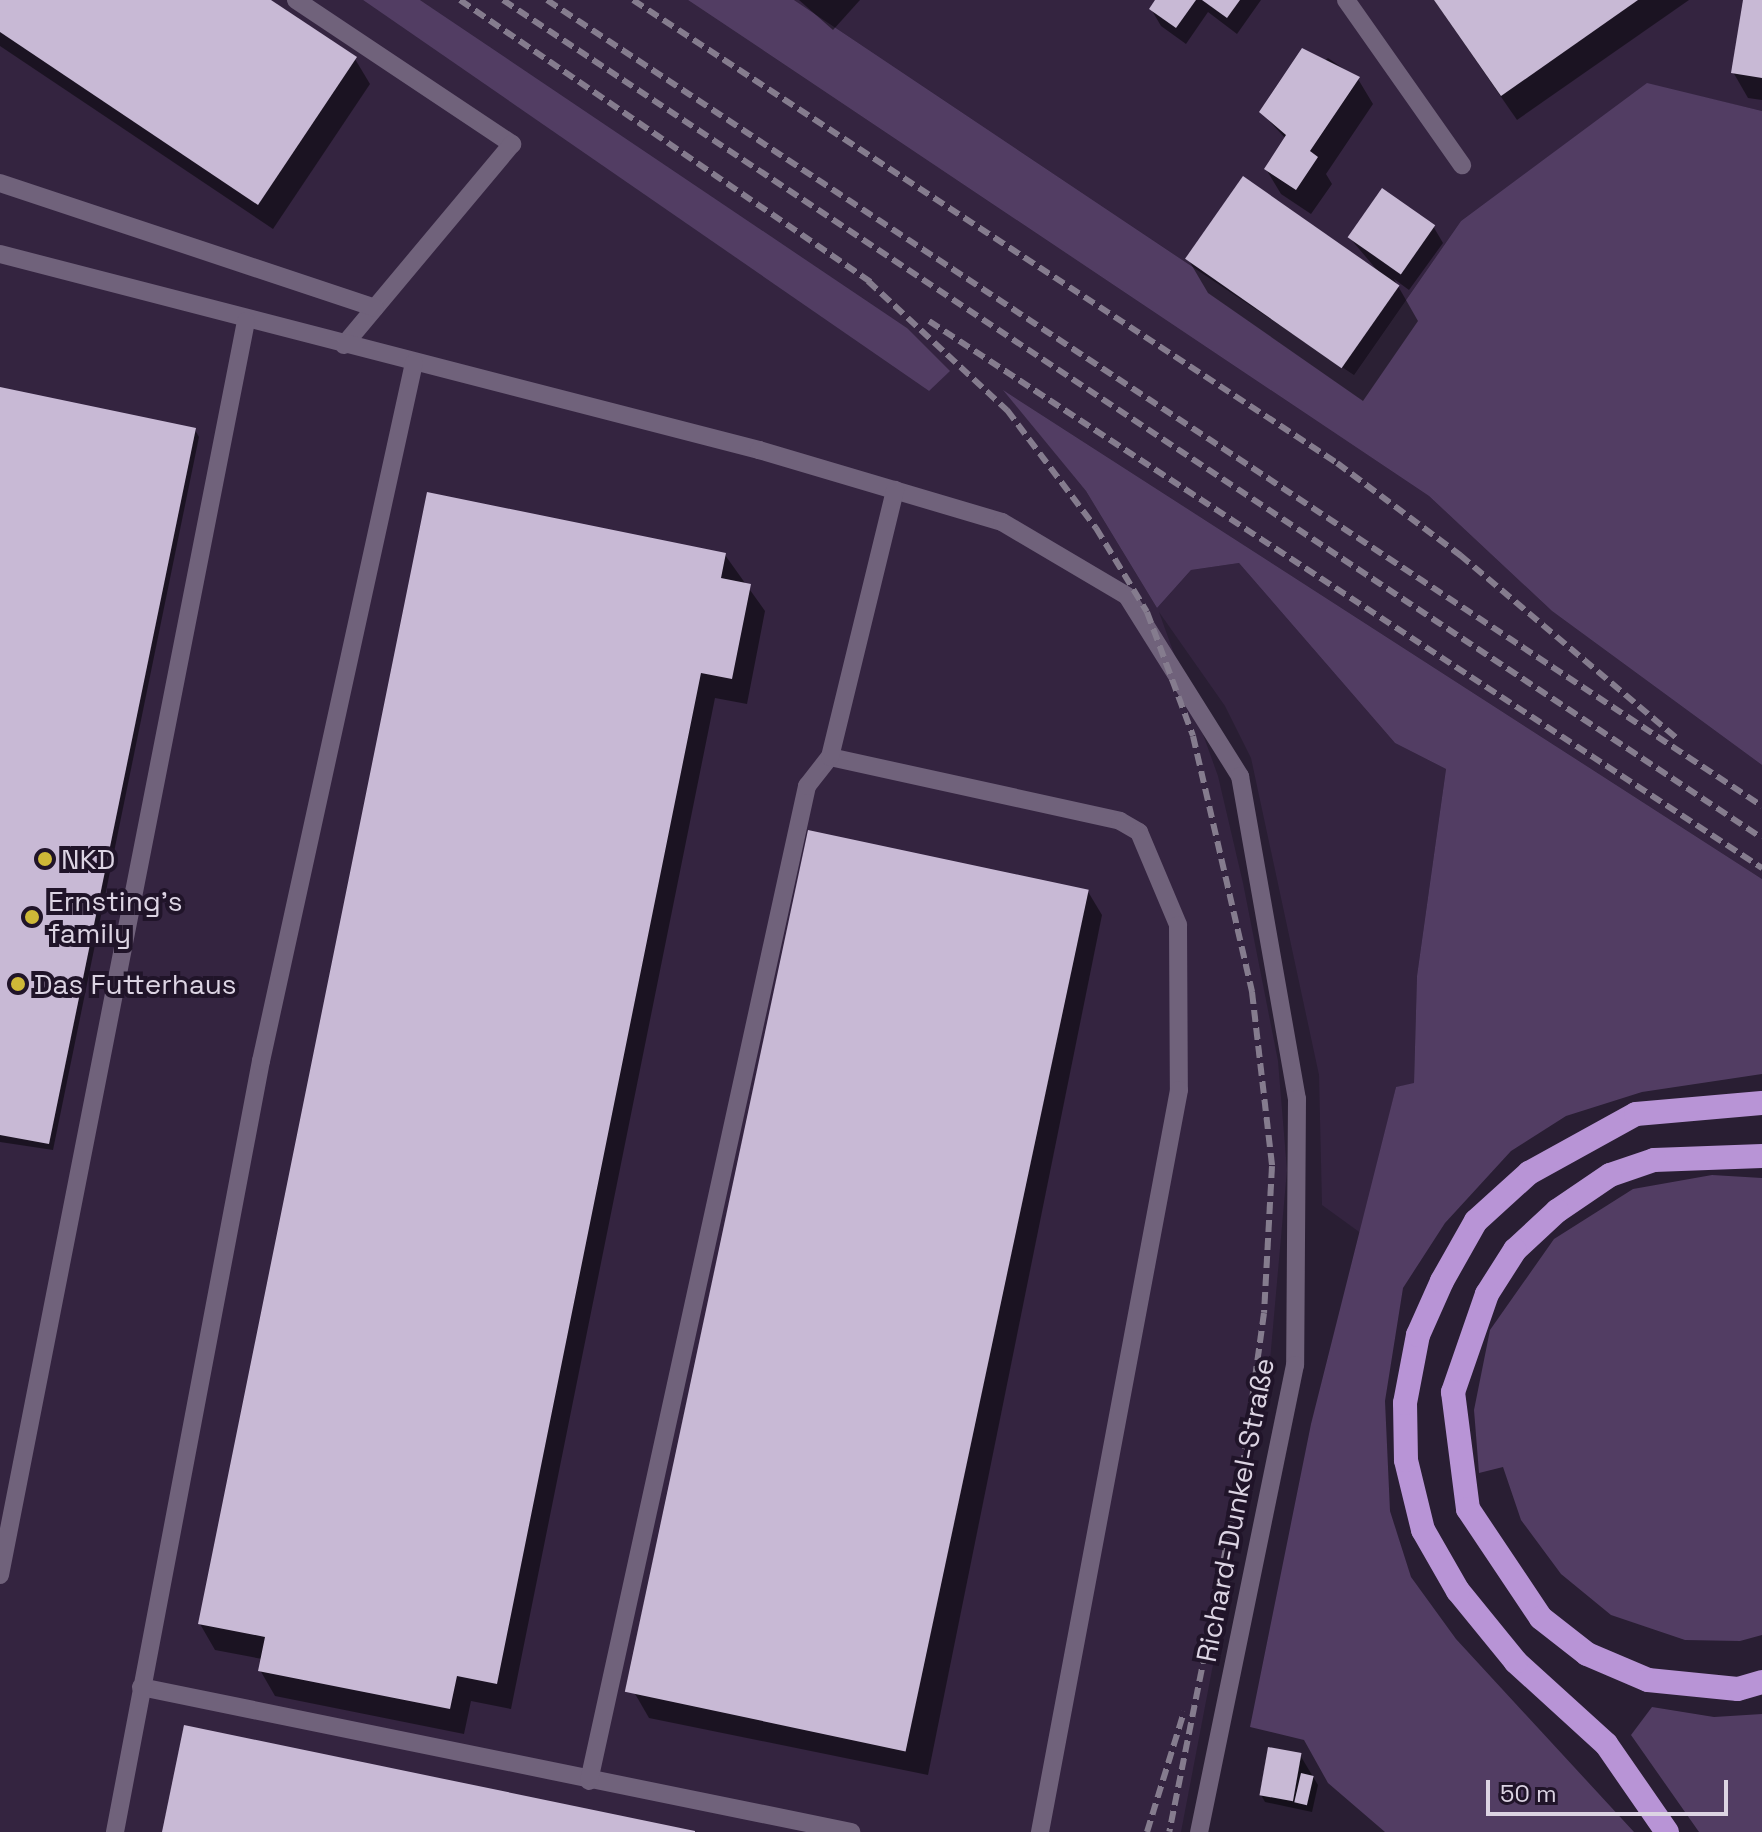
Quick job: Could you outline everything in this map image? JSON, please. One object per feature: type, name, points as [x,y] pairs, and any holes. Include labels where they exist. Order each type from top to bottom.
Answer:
[{"type":"highway","points":[[1667,1832],[1606,1744],[1516,1662],[1458,1591],[1423,1530],[1406,1460],[1405,1403],[1418,1335],[1442,1281],[1476,1221],[1529,1173],[1636,1114],[1762,1103]]},
{"type":"highway","points":[[1762,1156],[1654,1160],[1610,1175],[1557,1211],[1515,1250],[1487,1294],[1453,1392],[1468,1509],[1541,1618],[1587,1654],[1648,1680],[1738,1689],[1762,1682]]},
{"type":"lane","points":[[296,0],[512,144],[344,345]]},
{"type":"lane","points":[[1346,0],[1462,165]]},
{"type":"lane","points":[[0,183],[375,308]]},
{"type":"lane","name":"Richard-Dunkel-Straße","points":[[0,254],[895,490],[1002,522],[1127,596],[1173,659],[1240,776],[1297,1099],[1295,1365],[1199,1832]]},
{"type":"lane","points":[[0,1575],[246,321]]},
{"type":"lane","points":[[115,1832],[261,1061],[414,363]]},
{"type":"lane","points":[[589,1781],[807,786],[830,757],[895,490]]},
{"type":"lane","points":[[830,757],[1120,821],[1139,832],[1178,925],[1179,1090],[1040,1832]]},
{"type":"lane","points":[[141,1687],[589,1781],[851,1832]]},
{"type":"shaded area","points":[[0,0],[363,0],[929,391],[907,328],[420,0],[688,0],[1429,496],[1552,611],[1762,765],[1762,879],[1006,392],[1086,491],[1157,608],[1191,570],[1239,563],[1395,743],[1446,769],[1417,976],[1414,1084],[1396,1087],[1362,1234],[1322,1205],[1319,1075],[1251,758],[1225,706],[1159,612],[1218,776],[1243,883],[1278,1061],[1287,1170],[1269,1372],[1181,1832],[0,1832]]},
{"type":"shaded area","points":[[363,0],[420,0],[907,328],[950,371],[929,391]]},
{"type":"shaded area","points":[[688,0],[794,0],[1354,375],[1461,221],[1647,83],[1762,111],[1762,765],[1552,611],[1429,496]]},
{"type":"shaded area","points":[[794,0],[1762,0],[1762,111],[1647,84],[1461,221],[1354,375]]},
{"type":"shaded area","points":[[1003,390],[1762,879],[1762,1074],[1642,1092],[1566,1116],[1511,1151],[1445,1223],[1403,1288],[1385,1401],[1390,1511],[1411,1577],[1456,1639],[1634,1832],[1385,1832],[1328,1783],[1304,1740],[1250,1727],[1311,1424],[1396,1087],[1414,1083],[1417,976],[1446,769],[1395,743],[1239,563],[1191,570],[1157,608],[1086,491]]},
{"type":"shaded area","points":[[1712,1175],[1762,1178],[1762,1635],[1740,1641],[1685,1640],[1611,1615],[1561,1574],[1521,1520],[1503,1467],[1479,1473],[1474,1410],[1490,1330],[1554,1239],[1633,1189]]},
{"type":"shaded area","points":[[1652,1707],[1714,1717],[1762,1714],[1762,1832],[1699,1832],[1631,1735]]},
{"type":"building","points":[[0,0],[271,0],[357,57],[258,205],[0,32]]},
{"type":"building","points":[[1155,0],[1196,0],[1176,28],[1149,9]]},
{"type":"building","points":[[1202,0],[1240,0],[1227,18]]},
{"type":"building","points":[[1434,0],[1638,0],[1501,96]]},
{"type":"building","points":[[1743,0],[1762,0],[1762,78],[1731,73]]},
{"type":"building","points":[[1302,48],[1360,77],[1310,151],[1318,157],[1296,190],[1264,169],[1286,135],[1259,112]]},
{"type":"building","points":[[1243,176],[1399,286],[1342,368],[1185,259]]},
{"type":"building","points":[[1382,188],[1435,225],[1401,274],[1348,237]]},
{"type":"building","points":[[0,387],[196,428],[49,1144],[0,1135]]},
{"type":"building","points":[[427,492],[726,553],[721,578],[751,584],[732,679],[701,673],[497,1684],[457,1676],[450,1709],[258,1671],[265,1637],[198,1624]]},
{"type":"building","points":[[808,830],[1089,890],[906,1751],[625,1692]]},
{"type":"building","points":[[184,1725],[695,1831],[695,1832],[162,1832]]},
{"type":"building","points":[[1268,1747],[1301,1753],[1293,1801],[1259,1795]]},
{"type":"building","points":[[1301,1773],[1314,1776],[1307,1805],[1294,1802]]},
{"type":"railway","points":[[460,0],[875,285]]},
{"type":"railway","points":[[503,0],[1762,838]]},
{"type":"railway","points":[[547,0],[1762,806]]},
{"type":"railway","points":[[633,0],[1337,463],[1460,555],[1679,740]]},
{"type":"railway","points":[[868,281],[1007,410],[1096,528],[1147,612],[1193,736],[1252,992],[1272,1166],[1264,1313],[1244,1458],[1169,1832]]},
{"type":"railway","points":[[929,321],[1762,868]]},
{"type":"railway","points":[[1147,1832],[1184,1712]]},
{"type":"place","name":"NKD","points":[[45,859]]},
{"type":"place","name":"Ernsting's family","points":[[32,917]]},
{"type":"place","name":"Das Futterhaus","points":[[18,984]]}]
